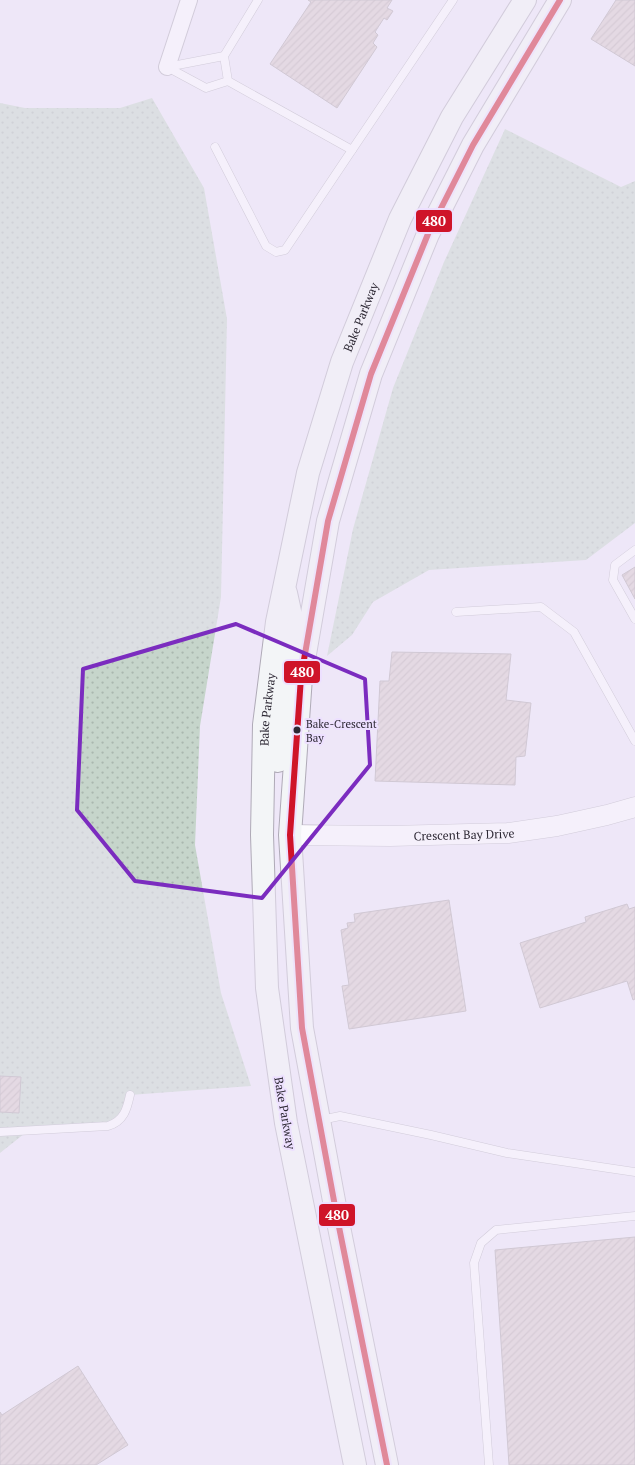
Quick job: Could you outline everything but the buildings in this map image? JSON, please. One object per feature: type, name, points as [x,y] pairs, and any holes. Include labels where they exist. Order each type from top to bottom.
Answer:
[{"type":"main road","name":"Bake Parkway","points":[[355,1465],[282,1104],[267,988],[262,835],[264,725],[276,622],[284,584],[308,473],[342,362],[400,219],[452,117],[525,0]]},
{"type":"main road","points":[[387,1465],[302,1028],[290,835],[301,677],[328,521],[370,374],[428,234],[473,145],[560,0]]},
{"type":"main road","points":[[284,584],[293,625],[281,713],[276,792],[282,830],[290,835]]},
{"type":"street","points":[[167,67],[189,0]]},
{"type":"street","name":"Crescent Bay Drive","points":[[290,835],[390,836],[508,833],[558,826],[635,807]]},
{"type":"lane","points":[[228,81],[224,56],[258,0]]},
{"type":"lane","points":[[215,147],[266,246],[276,252],[285,250],[453,0]]},
{"type":"lane","points":[[167,67],[224,56]]},
{"type":"lane","points":[[167,67],[206,88],[228,81],[352,150]]},
{"type":"lane","points":[[635,550],[615,565],[614,580],[635,619]]},
{"type":"lane","points":[[456,612],[541,608],[574,632],[635,741]]},
{"type":"lane","points":[[0,1132],[116,1124],[123,1117],[130,1095]]},
{"type":"lane","points":[[319,1120],[340,1116],[507,1153],[635,1172]]},
{"type":"lane","points":[[489,1465],[474,1262],[480,1243],[496,1230],[635,1216]]},
{"type":"highlighted area","points":[[236,624],[365,679],[370,765],[262,898],[135,881],[77,810],[83,669]]},
{"type":"shaded area","points":[[152,98],[204,188],[227,319],[221,597],[200,726],[195,845],[221,993],[251,1086],[130,1095],[123,1117],[108,1126],[29,1130],[0,1153],[0,103],[25,108],[120,108]]},
{"type":"shaded area","points":[[505,129],[621,187],[635,181],[635,523],[586,560],[429,570],[373,602],[352,635],[327,656],[353,529],[393,388],[444,262]]},
{"type":"transit line","name":"480","points":[[387,1465],[337,1217],[302,1028],[290,835],[301,677],[328,521],[371,374],[428,234],[473,145],[560,0]]},
{"type":"place","name":"Bake-Crescent Bay","points":[[297,730]]}]
